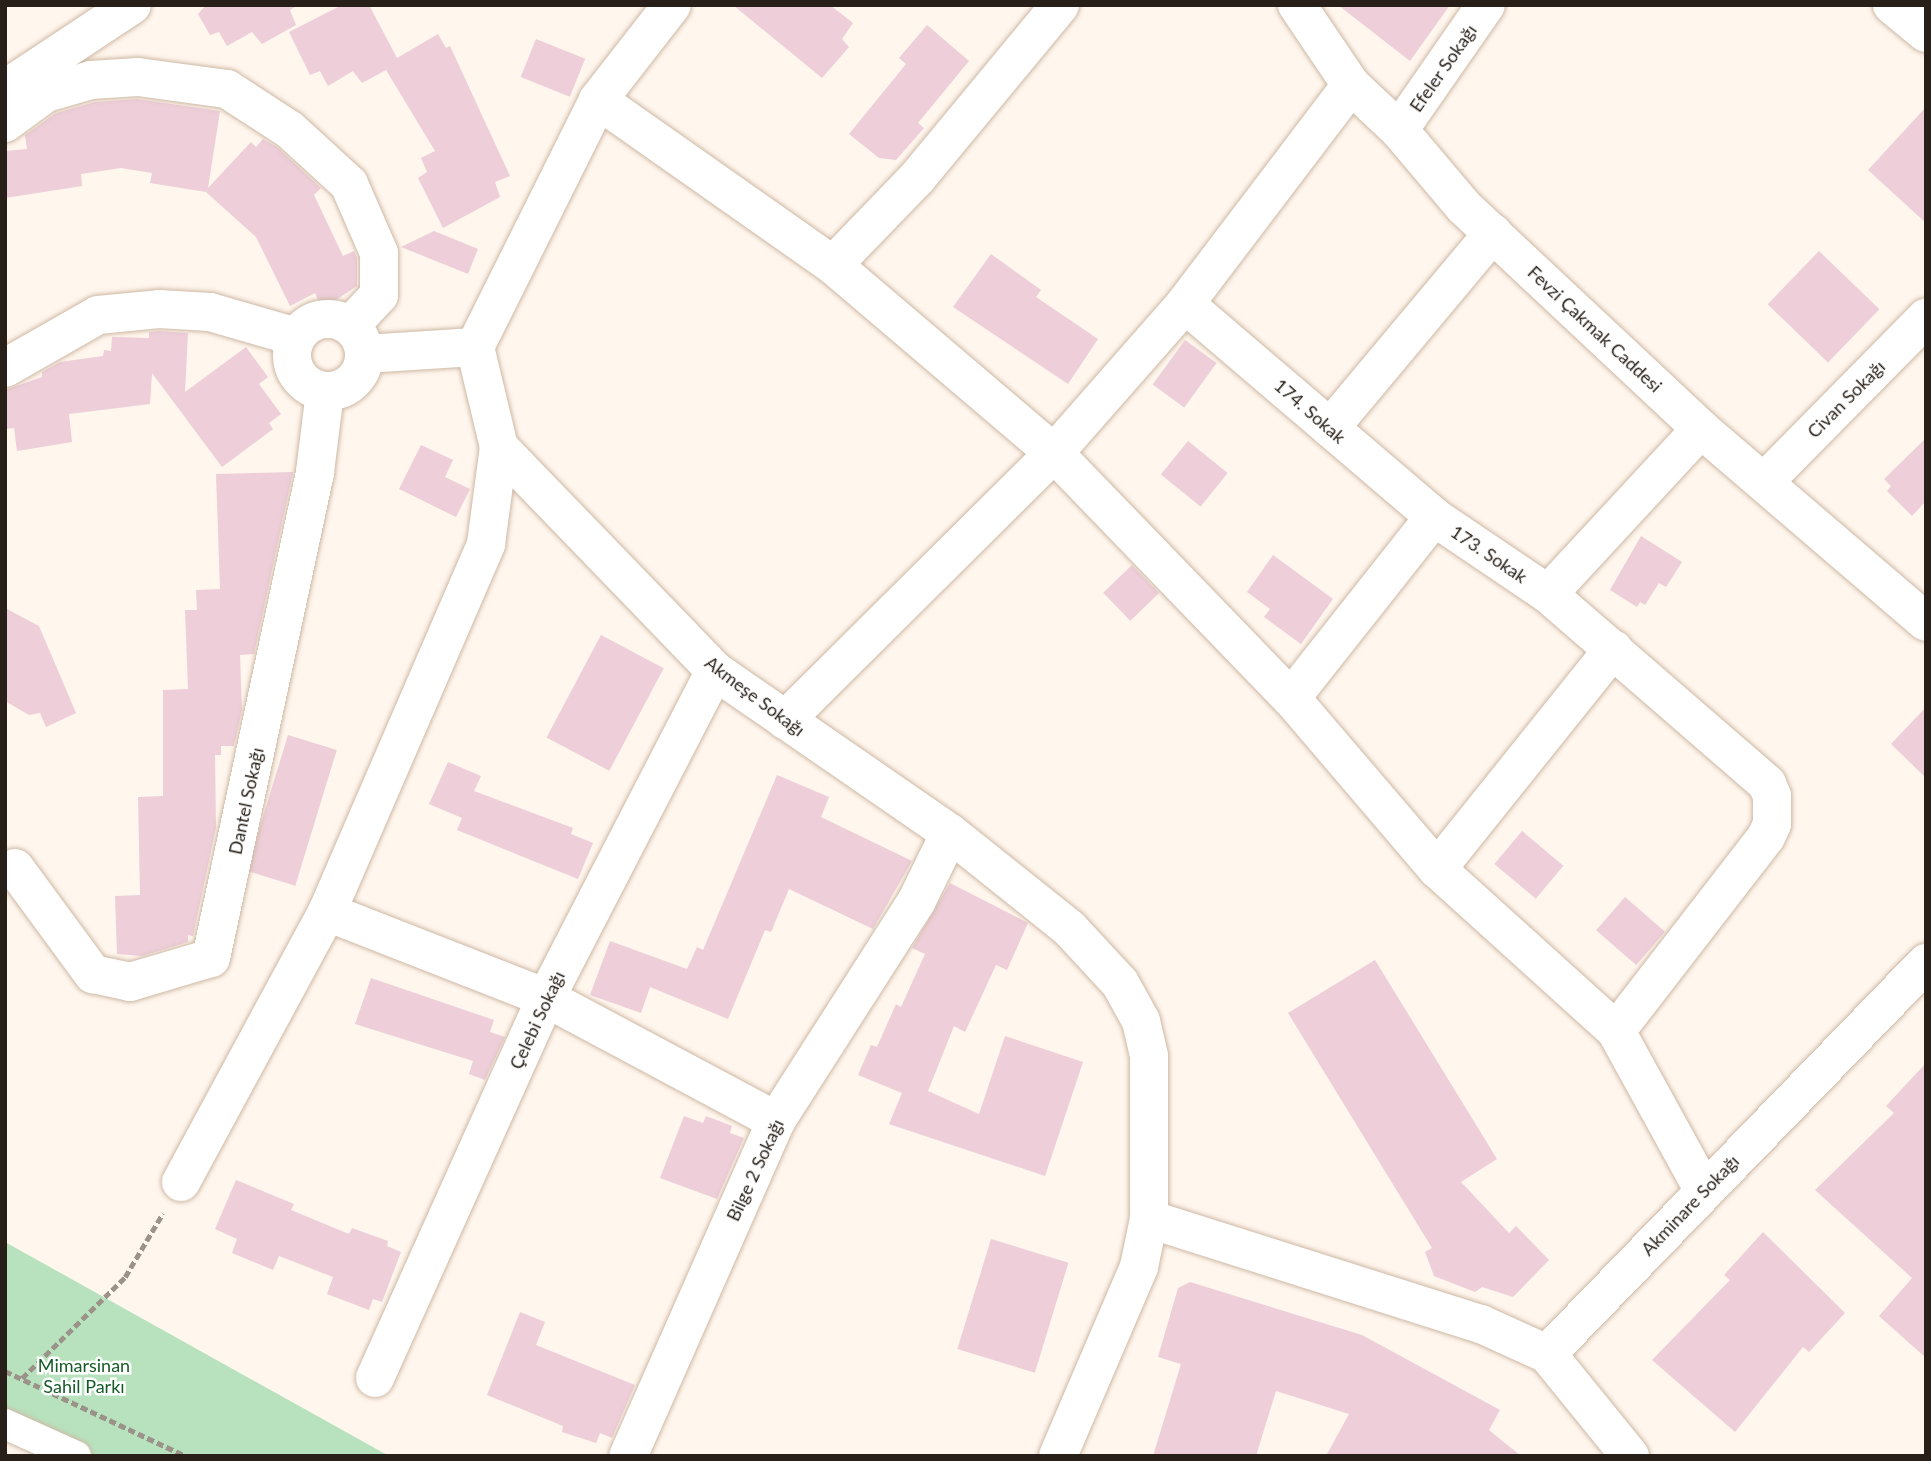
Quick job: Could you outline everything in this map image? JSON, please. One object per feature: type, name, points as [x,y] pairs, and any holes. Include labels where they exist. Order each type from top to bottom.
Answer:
[{"type":"street","points":[[5,89],[132,5]]},
{"type":"street","points":[[181,1182],[327,912],[486,544],[499,447],[475,346],[598,100],[672,5]]},
{"type":"street","points":[[833,265],[917,178],[1060,5]]},
{"type":"street","name":"Fevzi Çakmak Caddesi","points":[[1297,5],[1350,85],[1399,130],[1493,233],[1701,429],[1766,480],[1926,622]]},
{"type":"street","name":"Efeler Sokağı","points":[[1399,130],[1486,5]]},
{"type":"street","points":[[1892,5],[1926,33]]},
{"type":"street","points":[[5,123],[46,93],[91,80],[138,77],[227,89],[290,130],[349,184],[379,253],[379,295],[357,340],[357,378],[348,386],[325,392],[298,376],[292,352],[296,337],[325,319],[357,340],[475,346]]},
{"type":"street","points":[[785,720],[1054,453],[1185,304],[1350,85]]},
{"type":"street","points":[[598,100],[833,265],[1054,453],[1291,698],[1437,869],[1616,1031],[1704,1191]]},
{"type":"street","points":[[1330,428],[1493,233]]},
{"type":"street","name":"174. Sokak","points":[[1185,304],[1434,517]]},
{"type":"street","points":[[5,368],[98,314],[159,309],[210,312],[296,337]]},
{"type":"street","name":"Civan Sokağı","points":[[1766,480],[1926,318]]},
{"type":"street","name":"Dantel Sokağı","points":[[15,867],[93,974],[130,982],[211,958],[315,472],[325,392]]},
{"type":"street","points":[[1548,594],[1701,429]]},
{"type":"street","name":"Akmeşe Sokağı","points":[[499,447],[715,671],[950,833],[1069,928],[1132,1001],[1149,1056],[1149,1219],[1139,1267],[1058,1456]]},
{"type":"street","name":"173. Sokak","points":[[1291,698],[1434,517],[1548,594],[1767,784],[1774,810],[1766,837],[1616,1031]]},
{"type":"street","points":[[1437,869],[1613,649]]},
{"type":"street","name":"Çelebi Sokağı","points":[[375,1378],[546,998],[715,671]]},
{"type":"street","name":"Bilge 2 Sokağı","points":[[628,1456],[776,1121],[916,902],[950,833]]},
{"type":"street","points":[[327,912],[546,998],[776,1121]]},
{"type":"street","name":"Akminare Sokağı","points":[[1548,1354],[1926,963]]},
{"type":"street","points":[[1149,1219],[1481,1325],[1548,1354],[1630,1456]]},
{"type":"street","points":[[5,1424],[76,1456]]},
{"type":"path","points":[[22,1378],[125,1277],[181,1182]]},
{"type":"path","points":[[5,1371],[186,1456]]},
{"type":"green space","name":"Mimarsinan Sahil Parkı","points":[[5,1242],[389,1456],[36,1456],[5,1431]]},
{"type":"building","points":[[206,5],[298,5],[290,10],[296,25],[262,44],[252,32],[227,46],[219,32],[210,35],[198,14]]},
{"type":"building","points":[[342,5],[369,5],[397,58],[438,34],[446,48],[450,46],[510,176],[495,182],[500,197],[443,228],[418,178],[427,172],[421,158],[435,151],[386,70],[362,83],[353,71],[328,86],[320,71],[310,75],[289,32]]},
{"type":"building","points":[[733,5],[830,5],[853,23],[842,39],[849,47],[822,78]]},
{"type":"building","points":[[1338,5],[1450,5],[1410,61]]},
{"type":"building","points":[[927,25],[969,61],[918,123],[924,128],[896,160],[879,158],[849,134],[906,64],[899,58]]},
{"type":"building","points":[[536,39],[585,59],[570,97],[521,77]]},
{"type":"building","points":[[137,99],[220,111],[208,188],[251,142],[256,147],[263,139],[277,147],[321,188],[314,195],[343,256],[354,251],[357,258],[357,286],[322,309],[315,293],[290,306],[256,237],[206,192],[150,183],[152,173],[121,168],[81,174],[82,186],[5,198],[5,151],[27,149],[25,135],[56,113],[95,102]]},
{"type":"building","points":[[1926,107],[1926,223],[1868,170]]},
{"type":"building","points":[[434,231],[478,249],[468,274],[401,247]]},
{"type":"building","points":[[1819,251],[1879,309],[1828,363],[1768,304]]},
{"type":"building","points":[[991,254],[1041,290],[1036,297],[1098,339],[1068,384],[953,307]]},
{"type":"building","points":[[149,332],[188,333],[185,392],[246,347],[268,377],[259,384],[281,414],[269,423],[273,429],[222,467],[152,373],[150,404],[69,414],[72,442],[17,451],[14,428],[5,429],[5,390],[42,377],[42,372],[60,362],[103,356],[104,350],[111,351],[112,337],[149,338]]},
{"type":"building","points":[[1185,340],[1217,363],[1184,407],[1153,384]]},
{"type":"building","points":[[1926,438],[1926,501],[1912,516],[1887,491],[1891,486],[1884,479]]},
{"type":"building","points":[[1188,441],[1228,473],[1201,507],[1161,474]]},
{"type":"building","points":[[421,445],[453,460],[445,477],[470,489],[456,517],[399,489]]},
{"type":"building","points":[[293,472],[254,654],[240,655],[242,710],[234,746],[221,746],[221,755],[215,755],[216,828],[193,936],[188,935],[188,942],[142,956],[117,954],[115,896],[140,895],[138,797],[163,796],[163,690],[188,689],[185,610],[197,610],[196,590],[220,589],[216,474]]},
{"type":"building","points":[[1641,536],[1682,562],[1666,587],[1659,583],[1645,605],[1640,602],[1637,607],[1610,590]]},
{"type":"building","points":[[1273,555],[1333,599],[1301,644],[1264,617],[1270,609],[1247,592]]},
{"type":"building","points":[[1132,565],[1159,593],[1130,621],[1103,593]]},
{"type":"building","points":[[5,608],[39,626],[76,713],[46,727],[40,713],[29,715],[5,701]]},
{"type":"building","points":[[601,635],[664,668],[609,771],[547,737]]},
{"type":"building","points":[[1926,707],[1926,778],[1891,744]]},
{"type":"building","points":[[288,735],[337,750],[295,886],[246,871]]},
{"type":"building","points":[[448,762],[481,776],[474,791],[573,828],[571,834],[593,843],[578,879],[457,830],[462,818],[429,804]]},
{"type":"building","points":[[777,775],[829,797],[821,817],[912,861],[873,929],[789,889],[771,932],[765,930],[728,1019],[650,987],[641,1013],[590,995],[610,941],[687,969],[697,947],[703,950]]},
{"type":"building","points":[[1522,831],[1563,866],[1536,899],[1494,864]]},
{"type":"building","points":[[950,883],[1028,923],[1007,970],[996,965],[965,1032],[954,1026],[928,1091],[979,1114],[1005,1036],[1083,1062],[1045,1176],[889,1124],[902,1093],[858,1075],[871,1045],[877,1047],[896,1004],[901,1007],[925,954],[912,948]]},
{"type":"building","points":[[1625,897],[1665,932],[1636,965],[1596,930]]},
{"type":"building","points":[[1375,960],[1497,1159],[1461,1182],[1509,1233],[1516,1226],[1549,1260],[1513,1297],[1482,1287],[1475,1292],[1434,1276],[1425,1252],[1432,1248],[1288,1013]]},
{"type":"building","points":[[371,978],[494,1020],[490,1032],[505,1037],[485,1080],[469,1074],[473,1061],[355,1024]]},
{"type":"building","points":[[1926,1063],[1926,1358],[1879,1316],[1912,1278],[1815,1190],[1894,1113],[1886,1106]]},
{"type":"building","points":[[684,1116],[703,1123],[706,1116],[732,1126],[730,1133],[744,1138],[717,1199],[660,1178]]},
{"type":"building","points":[[236,1180],[294,1204],[291,1210],[349,1234],[352,1228],[388,1241],[387,1246],[401,1252],[382,1302],[373,1299],[369,1310],[327,1294],[333,1277],[279,1256],[273,1270],[232,1253],[237,1239],[215,1229]]},
{"type":"building","points":[[1763,1232],[1845,1313],[1809,1352],[1803,1347],[1735,1432],[1652,1360],[1730,1280],[1724,1275]]},
{"type":"building","points":[[991,1239],[1068,1263],[1035,1373],[957,1349]]},
{"type":"building","points":[[1190,1282],[1362,1335],[1500,1410],[1489,1430],[1521,1456],[1326,1456],[1349,1414],[1276,1391],[1256,1456],[1153,1456],[1181,1364],[1158,1357],[1178,1288]]},
{"type":"building","points":[[520,1312],[545,1322],[536,1345],[635,1385],[612,1438],[600,1433],[596,1443],[562,1432],[563,1426],[487,1395]]}]
